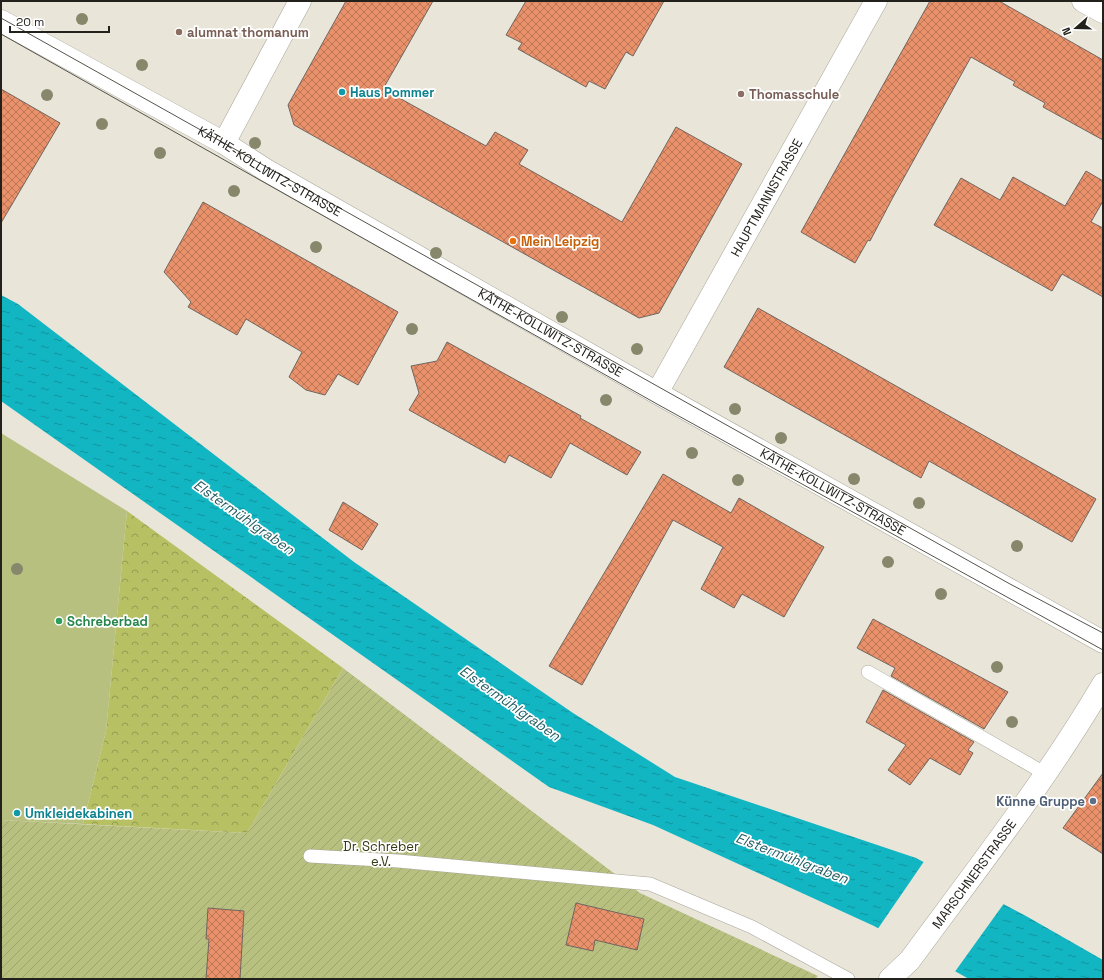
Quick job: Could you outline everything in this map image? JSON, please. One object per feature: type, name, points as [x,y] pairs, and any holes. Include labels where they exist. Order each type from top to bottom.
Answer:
[{"type":"main road","points":[[224,142],[300,1]]},
{"type":"main road","name":"HAUPTMANNSTRASSE","points":[[657,393],[876,1]]},
{"type":"main road","points":[[1083,1],[1103,12]]},
{"type":"main road","name":"KÄTHE-KOLLWITZ-STRASSE","points":[[1,21],[224,142],[266,170],[657,393],[1103,642]]},
{"type":"main road","name":"MARSCHNERSTRASSE","points":[[890,979],[910,960],[1046,774],[1103,684]]},
{"type":"lane","points":[[868,672],[1046,774]]},
{"type":"lane","points":[[310,856],[398,861],[650,884],[752,927],[848,979]]},
{"type":"green space","name":"Schreberbad","points":[[1,433],[127,511],[106,731],[83,824],[1,820]]},
{"type":"green space","points":[[127,511],[343,668],[247,833],[83,824],[106,731]]},
{"type":"green space","name":"Dr. Schreber e.V.","points":[[343,668],[640,893],[818,976],[815,979],[1,979],[1,820],[247,833]]},
{"type":"water","name":"Elstermühlgraben","points":[[1,295],[18,304],[354,562],[573,713],[675,777],[916,858],[1026,916],[1103,960],[1103,979],[969,979],[874,926],[653,825],[549,787],[1,401]]},
{"type":"pier","points":[[925,860],[1005,902],[954,973],[877,930]]},
{"type":"building","points":[[346,1],[433,1],[383,89],[486,146],[495,132],[528,150],[519,164],[622,222],[676,127],[742,164],[659,313],[639,318],[294,125],[288,105]]},
{"type":"building","points":[[526,1],[664,1],[633,56],[626,52],[605,89],[589,81],[586,87],[518,49],[522,43],[506,35]]},
{"type":"building","points":[[930,1],[999,1],[1103,60],[1103,140],[1043,107],[1045,103],[1013,85],[1015,82],[971,57],[870,241],[868,240],[855,263],[801,232]]},
{"type":"building","points":[[1,89],[60,123],[1,223]]},
{"type":"building","points":[[1086,171],[1103,181],[1103,201],[1091,222],[1103,228],[1103,297],[1062,274],[1052,291],[934,225],[961,178],[1000,200],[1013,177],[1065,206]]},
{"type":"building","points":[[203,202],[398,312],[358,385],[338,374],[325,395],[306,390],[289,377],[302,352],[246,319],[237,335],[188,307],[191,302],[164,272]]},
{"type":"building","points":[[758,308],[1096,499],[1072,542],[929,461],[921,478],[724,367]]},
{"type":"building","points":[[447,342],[581,416],[580,418],[641,452],[627,475],[570,443],[551,478],[509,455],[505,463],[409,410],[419,393],[411,366],[437,361]]},
{"type":"building","points":[[663,474],[731,513],[739,498],[824,547],[784,617],[742,594],[734,608],[701,589],[723,547],[673,520],[582,685],[549,666]]},
{"type":"building","points":[[343,502],[378,524],[362,550],[329,530]]},
{"type":"building","points":[[873,619],[1008,692],[984,729],[891,676],[895,668],[857,648]]},
{"type":"building","points":[[883,690],[974,742],[968,750],[973,753],[960,775],[930,758],[910,785],[888,770],[906,745],[866,722]]},
{"type":"building","name":"Künne Gruppe","points":[[1103,773],[1103,854],[1063,828]]},
{"type":"building","points":[[576,903],[644,919],[637,950],[595,940],[593,951],[566,945]]},
{"type":"building","points":[[208,908],[244,911],[240,979],[206,979],[209,939],[206,939]]},
{"type":"tram line","points":[[1,18],[1010,584],[1103,633]]},
{"type":"tram line","points":[[1,34],[657,404],[1103,650]]},
{"type":"place","name":"alumnat thomanum","points":[[179,32]]},
{"type":"place","name":"Haus Pommer","points":[[342,92]]},
{"type":"place","name":"Thomasschule","points":[[741,94]]},
{"type":"place","name":"Mein Leipzig","points":[[513,241]]},
{"type":"place","name":"Schreberbad","points":[[59,621]]},
{"type":"place","name":"Künne Gruppe","points":[[1093,801]]},
{"type":"place","name":"Umkleidekabinen","points":[[17,813]]}]
